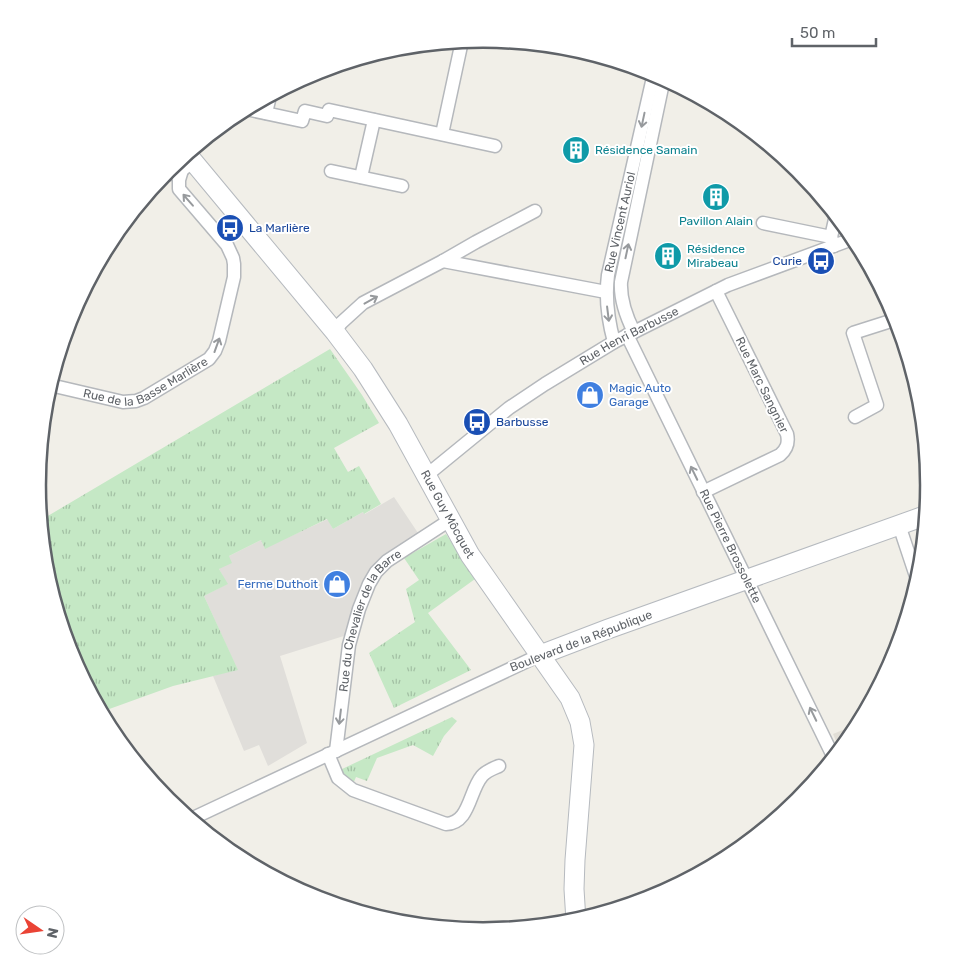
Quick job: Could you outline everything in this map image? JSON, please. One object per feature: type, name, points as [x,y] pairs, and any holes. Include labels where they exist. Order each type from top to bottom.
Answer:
[{"type":"street","points":[[442,134],[460,49]]},
{"type":"street","name":"Rue Vincent Auriol","points":[[614,342],[608,315],[606,292],[608,275],[652,81]]},
{"type":"street","name":"Rue Vincent Auriol","points":[[631,333],[621,295],[621,282],[662,86]]},
{"type":"street","points":[[266,113],[268,104]]},
{"type":"street","points":[[257,111],[302,121],[305,111],[327,116],[328,110],[494,146]]},
{"type":"street","points":[[361,177],[374,120]]},
{"type":"street","name":"Rue Guy Môcquet","points":[[188,163],[335,332],[363,369],[384,401],[477,566],[570,698],[578,715],[583,737],[574,860],[575,912]]},
{"type":"street","name":"Rue de la Basse Marlière","points":[[58,387],[123,402],[136,401],[208,359],[216,351],[234,277],[234,264],[226,245],[179,189],[179,180],[186,165]]},
{"type":"street","points":[[331,171],[402,186]]},
{"type":"street","points":[[335,332],[341,323],[363,304],[535,211]]},
{"type":"street","points":[[763,223],[832,241],[834,225]]},
{"type":"street","name":"Rue Henri Barbusse","points":[[426,475],[509,408],[614,342],[740,280],[832,241],[845,239]]},
{"type":"street","points":[[443,261],[606,292]]},
{"type":"street","name":"Rue Marc Sangnier","points":[[703,492],[780,455],[785,451],[788,441],[716,291]]},
{"type":"street","points":[[855,417],[877,405],[853,333],[889,322]]},
{"type":"street","name":"Rue Pierre Brossolette","points":[[631,333],[703,492],[830,751]]},
{"type":"street","name":"Boulevard de la République","points":[[197,816],[540,655],[920,517]]},
{"type":"street","name":"Rue du Chevalier de la Barre","points":[[332,753],[349,645],[359,609],[369,584],[376,572],[387,561],[450,520]]},
{"type":"street","points":[[899,525],[913,566]]},
{"type":"street","points":[[332,753],[338,778],[353,790],[446,824],[460,819],[480,779],[489,770],[498,766]]},
{"type":"shaded area","points":[[394,497],[418,533],[371,571],[347,635],[280,656],[307,743],[268,766],[259,745],[244,751],[213,676],[237,669],[204,596],[227,584],[219,569],[229,556],[261,540],[265,548],[328,519],[333,529],[363,512],[365,514]]},
{"type":"shaded area","points":[[847,728],[837,742],[833,734]]},
{"type":"green space","points":[[330,349],[379,423],[334,448],[348,472],[359,466],[381,504],[333,529],[327,519],[265,549],[261,540],[229,556],[232,563],[219,569],[228,584],[204,596],[238,670],[173,686],[108,709],[91,678],[69,626],[55,570],[47,516]]},
{"type":"green space","points":[[446,534],[475,579],[428,613],[471,670],[394,708],[369,653],[415,622],[406,589],[419,580],[404,558]]},
{"type":"green space","points":[[452,717],[457,721],[444,736],[433,756],[413,745],[377,758],[367,781],[356,777],[353,784],[344,778],[340,770]]},
{"type":"place","name":"Résidence Samain","points":[[576,150]]},
{"type":"place","name":"Pavillon Alain","points":[[716,197]]},
{"type":"place","name":"La Marlière","points":[[230,228]]},
{"type":"place","name":"Résidence Mirabeau","points":[[668,256]]},
{"type":"place","name":"Curie","points":[[821,261]]},
{"type":"place","name":"Magic Auto Garage","points":[[590,395]]},
{"type":"place","name":"Barbusse","points":[[477,422]]},
{"type":"place","name":"Ferme Duthoit","points":[[337,584]]}]
